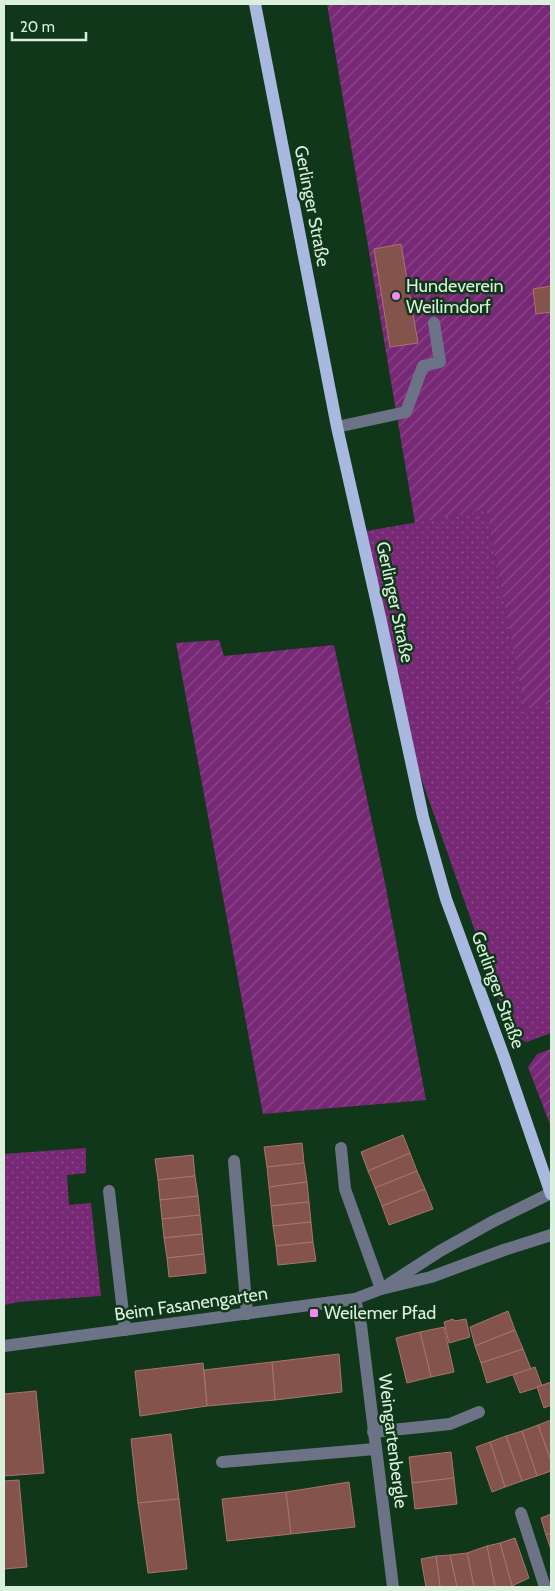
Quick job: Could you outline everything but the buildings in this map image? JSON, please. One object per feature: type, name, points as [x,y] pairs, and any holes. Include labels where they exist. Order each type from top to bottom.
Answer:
[{"type":"main road","name":"Gerlinger Straße","points":[[255,4],[337,427],[426,826],[446,899],[551,1193]]},
{"type":"street","points":[[337,427],[406,412],[423,366],[440,362],[434,324]]},
{"type":"street","points":[[341,1148],[345,1189],[380,1289]]},
{"type":"street","points":[[234,1161],[247,1314]]},
{"type":"street","points":[[109,1191],[124,1330]]},
{"type":"street","name":"Beim Fasanengarten","points":[[380,1289],[440,1251],[492,1222],[551,1193]]},
{"type":"street","name":"Beim Fasanengarten","points":[[4,1346],[355,1298],[380,1289],[431,1277],[551,1235]]},
{"type":"street","name":"Weingartenbergle","points":[[355,1298],[361,1325],[393,1587]]},
{"type":"street","points":[[373,1432],[450,1424],[478,1412]]},
{"type":"street","points":[[222,1462],[375,1449]]},
{"type":"street","points":[[521,1513],[545,1587]]},
{"type":"shaded area","points":[[327,4],[551,4],[551,703],[525,709],[486,510],[415,523]]},
{"type":"shaded area","points":[[486,510],[525,708],[551,703],[551,1033],[527,1042],[512,1036],[407,738],[361,532]]},
{"type":"shaded area","points":[[219,640],[224,656],[334,645],[385,883],[426,1100],[263,1114],[176,643]]},
{"type":"shaded area","points":[[551,1049],[551,1127],[528,1067],[537,1054]]},
{"type":"shaded area","points":[[86,1148],[86,1173],[67,1175],[69,1205],[91,1203],[101,1296],[18,1302],[4,1305],[4,1154]]},
{"type":"place","name":"Hundeverein Weilimdorf","points":[[396,296]]},
{"type":"place","name":"Weilemer Pfad","points":[[314,1313]]}]
